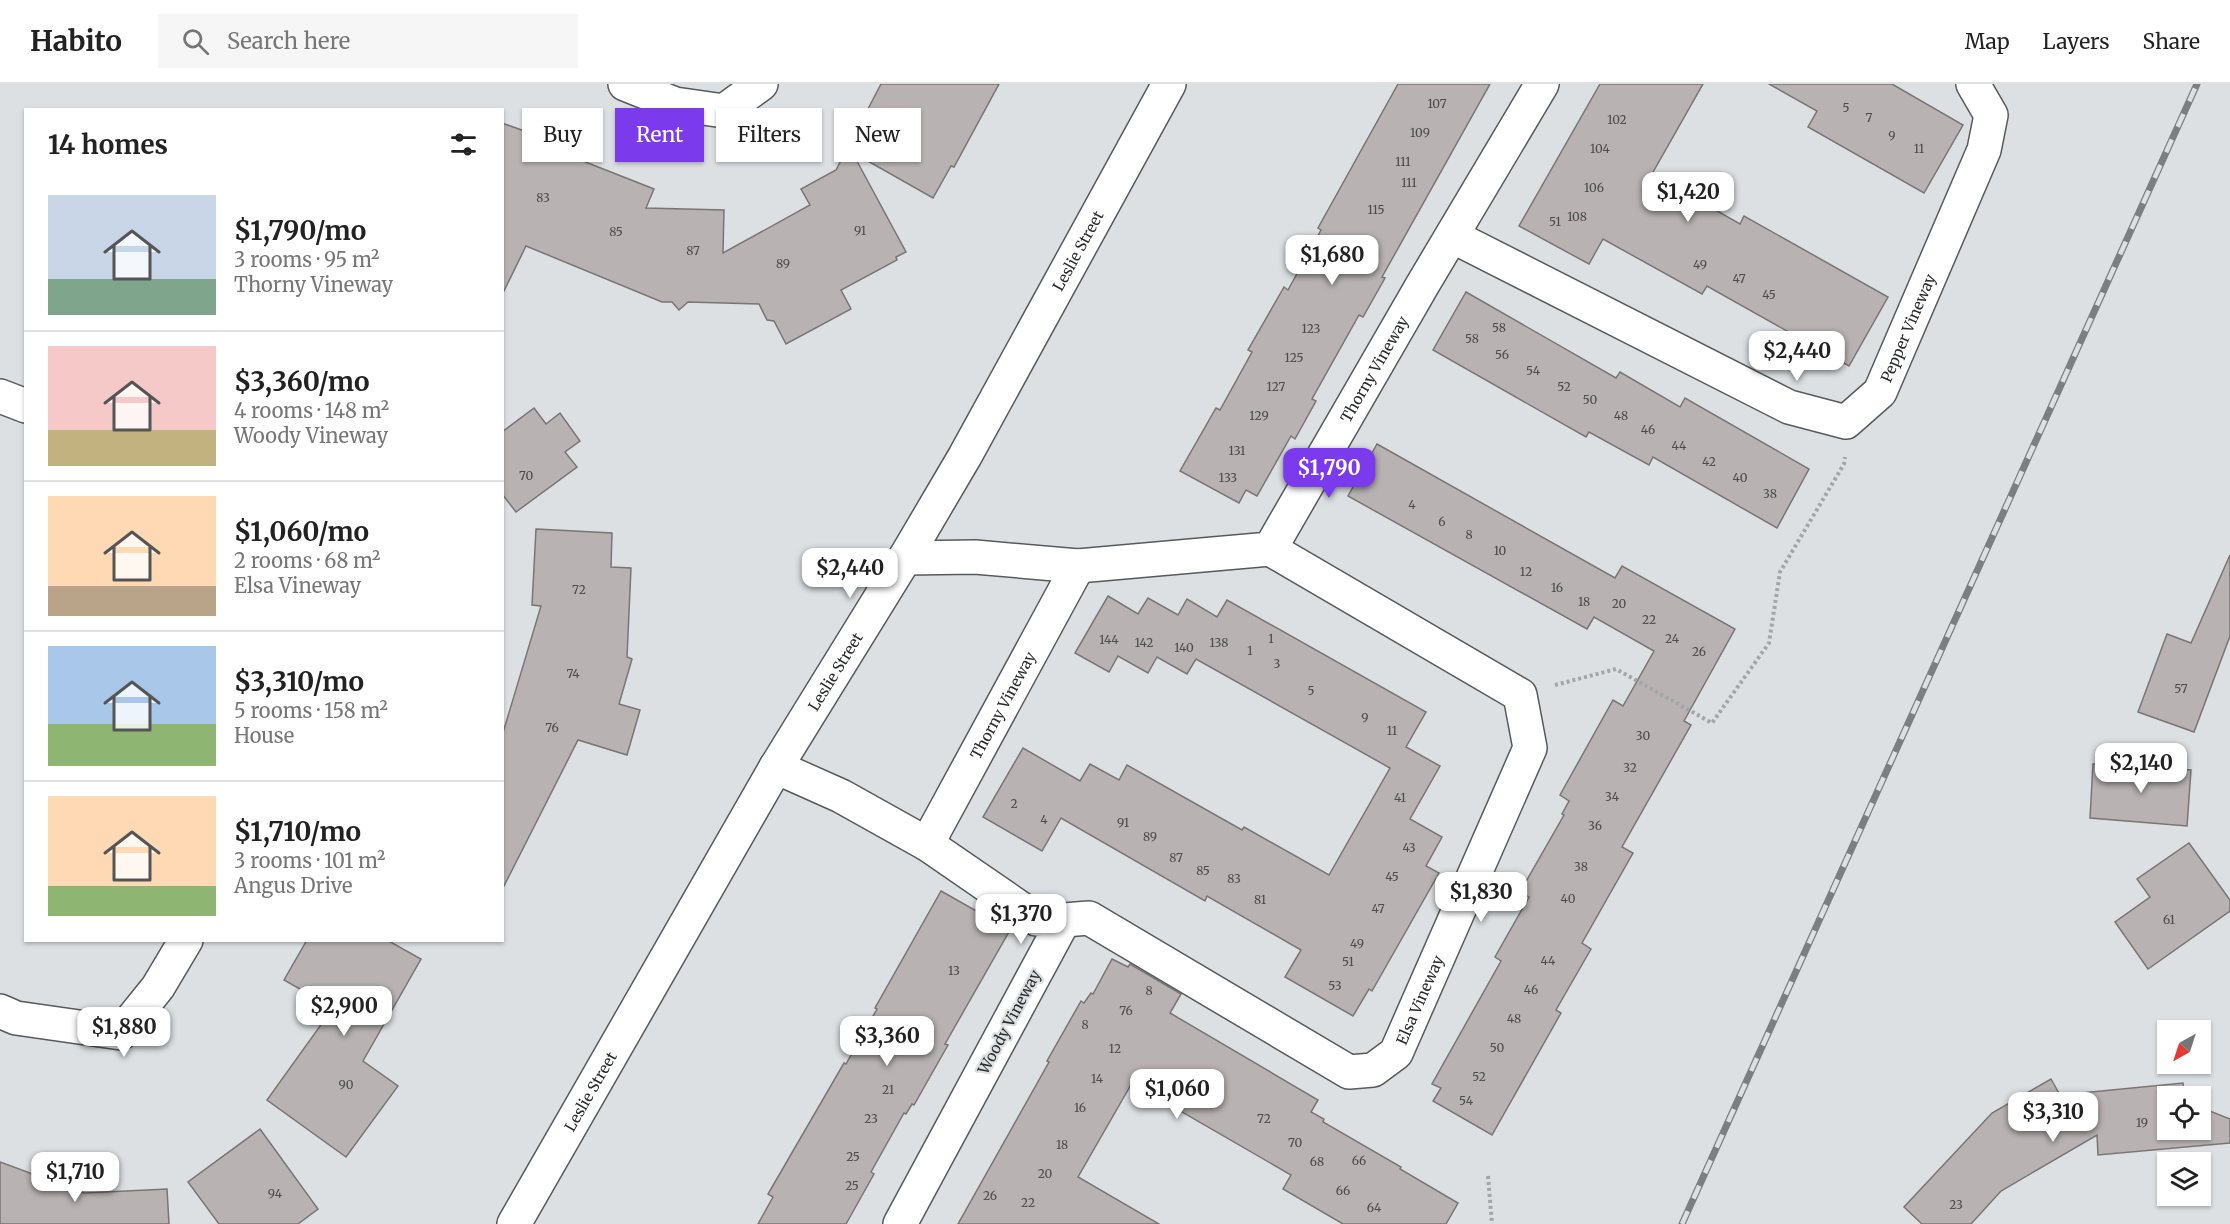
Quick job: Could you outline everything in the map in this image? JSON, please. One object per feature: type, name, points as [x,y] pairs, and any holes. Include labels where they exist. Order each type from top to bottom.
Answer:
[{"type":"street","points":[[626,84],[675,104],[723,111],[761,84]]},
{"type":"street","name":"Leslie Street","points":[[514,1224],[776,767],[905,558],[970,446],[1169,84]]},
{"type":"street","name":"Thorny Vineway","points":[[1270,549],[1542,84]]},
{"type":"street","name":"Pepper Vineway","points":[[1846,422],[1880,392],[1984,150],[1991,115],[1973,84]]},
{"type":"street","points":[[1452,236],[1789,406],[1846,422]]},
{"type":"street","points":[[0,396],[24,405]]},
{"type":"street","points":[[905,558],[975,557],[1078,566],[1270,549],[1520,695]]},
{"type":"street","name":"Thorny Vineway","points":[[927,844],[1078,566]]},
{"type":"street","name":"Elsa Vineway","points":[[1064,920],[1089,918],[1349,1072],[1373,1070],[1396,1053],[1530,748],[1520,695]]},
{"type":"street","points":[[776,767],[841,796],[927,844],[1036,920],[1064,920]]},
{"type":"street","name":"Woody Vineway","points":[[900,1224],[1064,920]]},
{"type":"street","points":[[0,1011],[16,1018],[120,1033],[158,987],[185,942]]},
{"type":"path","points":[[1520,695],[1616,669],[1712,723],[1769,643],[1780,572],[1844,464],[1846,422]]},
{"type":"path","points":[[1488,1176],[1492,1224]]},
{"type":"building","points":[[881,84],[999,84],[954,167],[951,166],[933,198],[870,162],[921,162],[921,108],[868,108]]},
{"type":"building","points":[[1398,84],[1490,84],[1382,277],[1385,278],[1363,317],[1359,315],[1312,399],[1316,401],[1295,439],[1291,436],[1257,496],[1246,490],[1239,503],[1180,471],[1216,408],[1220,410],[1252,352],[1248,350],[1284,287],[1288,290],[1321,230],[1318,228]]},
{"type":"building","points":[[1600,84],[1703,84],[1652,174],[1740,224],[1744,216],[1888,297],[1849,366],[1707,286],[1702,294],[1603,239],[1589,264],[1519,226]]},
{"type":"building","points":[[1769,84],[1892,84],[1963,125],[1924,193],[1808,127],[1817,111]]},
{"type":"building","points":[[504,124],[522,130],[522,162],[585,162],[654,189],[646,208],[724,210],[723,253],[810,205],[801,189],[836,170],[840,162],[857,162],[906,252],[896,257],[897,260],[841,290],[851,309],[786,344],[774,321],[767,320],[759,304],[688,302],[679,310],[672,302],[662,302],[526,246],[504,291]]},
{"type":"building","points":[[1466,292],[1616,378],[1620,372],[1680,407],[1685,398],[1809,469],[1777,528],[1653,457],[1649,465],[1589,432],[1586,437],[1433,350]]},
{"type":"building","points":[[534,408],[546,424],[560,413],[580,441],[565,452],[577,467],[516,512],[504,497],[504,430]]},
{"type":"building","points":[[1377,444],[1615,578],[1622,566],[1735,629],[1684,721],[1691,725],[1622,847],[1633,853],[1582,943],[1591,949],[1556,1010],[1561,1013],[1492,1135],[1433,1101],[1441,1088],[1432,1084],[1501,961],[1495,957],[1529,897],[1520,892],[1564,815],[1562,814],[1569,801],[1560,795],[1613,700],[1623,706],[1654,651],[1594,617],[1587,629],[1348,496]]},
{"type":"building","points":[[536,529],[612,533],[611,567],[631,568],[627,657],[632,659],[619,704],[640,710],[627,755],[578,740],[504,886],[504,729],[541,606],[532,605]]},
{"type":"building","points":[[2230,555],[2230,636],[2194,732],[2138,712],[2167,634],[2191,643]]},
{"type":"building","points":[[1108,596],[1138,614],[1148,598],[1178,615],[1187,599],[1217,617],[1227,600],[1426,712],[1406,747],[1440,766],[1410,819],[1442,837],[1426,866],[1439,873],[1372,991],[1369,989],[1353,1016],[1285,977],[1301,950],[1207,896],[1205,901],[1061,818],[1042,851],[983,817],[1023,748],[1080,781],[1090,764],[1119,780],[1127,765],[1242,830],[1244,827],[1329,875],[1390,768],[1196,659],[1187,674],[1157,657],[1148,673],[1118,656],[1109,672],[1075,653]]},
{"type":"building","points":[[2093,764],[2191,770],[2187,826],[2090,818]]},
{"type":"building","points":[[2189,843],[2230,900],[2230,911],[2148,969],[2115,922],[2150,897],[2137,879]]},
{"type":"building","points":[[941,891],[1010,930],[945,1044],[948,1045],[914,1105],[912,1104],[906,1114],[904,1113],[871,1172],[874,1174],[846,1224],[758,1224],[773,1197],[768,1194],[844,1063],[846,1064]]},
{"type":"building","points":[[306,942],[391,942],[421,959],[363,1061],[398,1086],[346,1157],[267,1100],[333,1008],[284,980]]},
{"type":"building","points":[[1112,959],[1128,967],[1130,964],[1181,994],[1170,1013],[1318,1100],[1311,1112],[1324,1119],[1323,1122],[1458,1203],[1446,1224],[1343,1224],[1283,1189],[1291,1175],[1132,1083],[1078,1177],[1159,1224],[958,1224],[1081,1001],[1084,1003],[1091,993],[1093,994]]},
{"type":"building","points":[[2051,1079],[2060,1095],[2183,1083],[2183,1086],[2157,1086],[2157,1140],[2211,1140],[2211,1111],[2230,1119],[2230,1143],[2098,1155],[2097,1135],[2001,1191],[1971,1224],[1922,1224],[1904,1207],[1992,1113]]},
{"type":"building","points":[[260,1129],[318,1209],[298,1224],[219,1224],[188,1182]]},
{"type":"building","points":[[0,1162],[84,1193],[167,1189],[169,1224],[0,1224]]},
{"type":"railway","points":[[1682,1224],[2197,84]]}]
